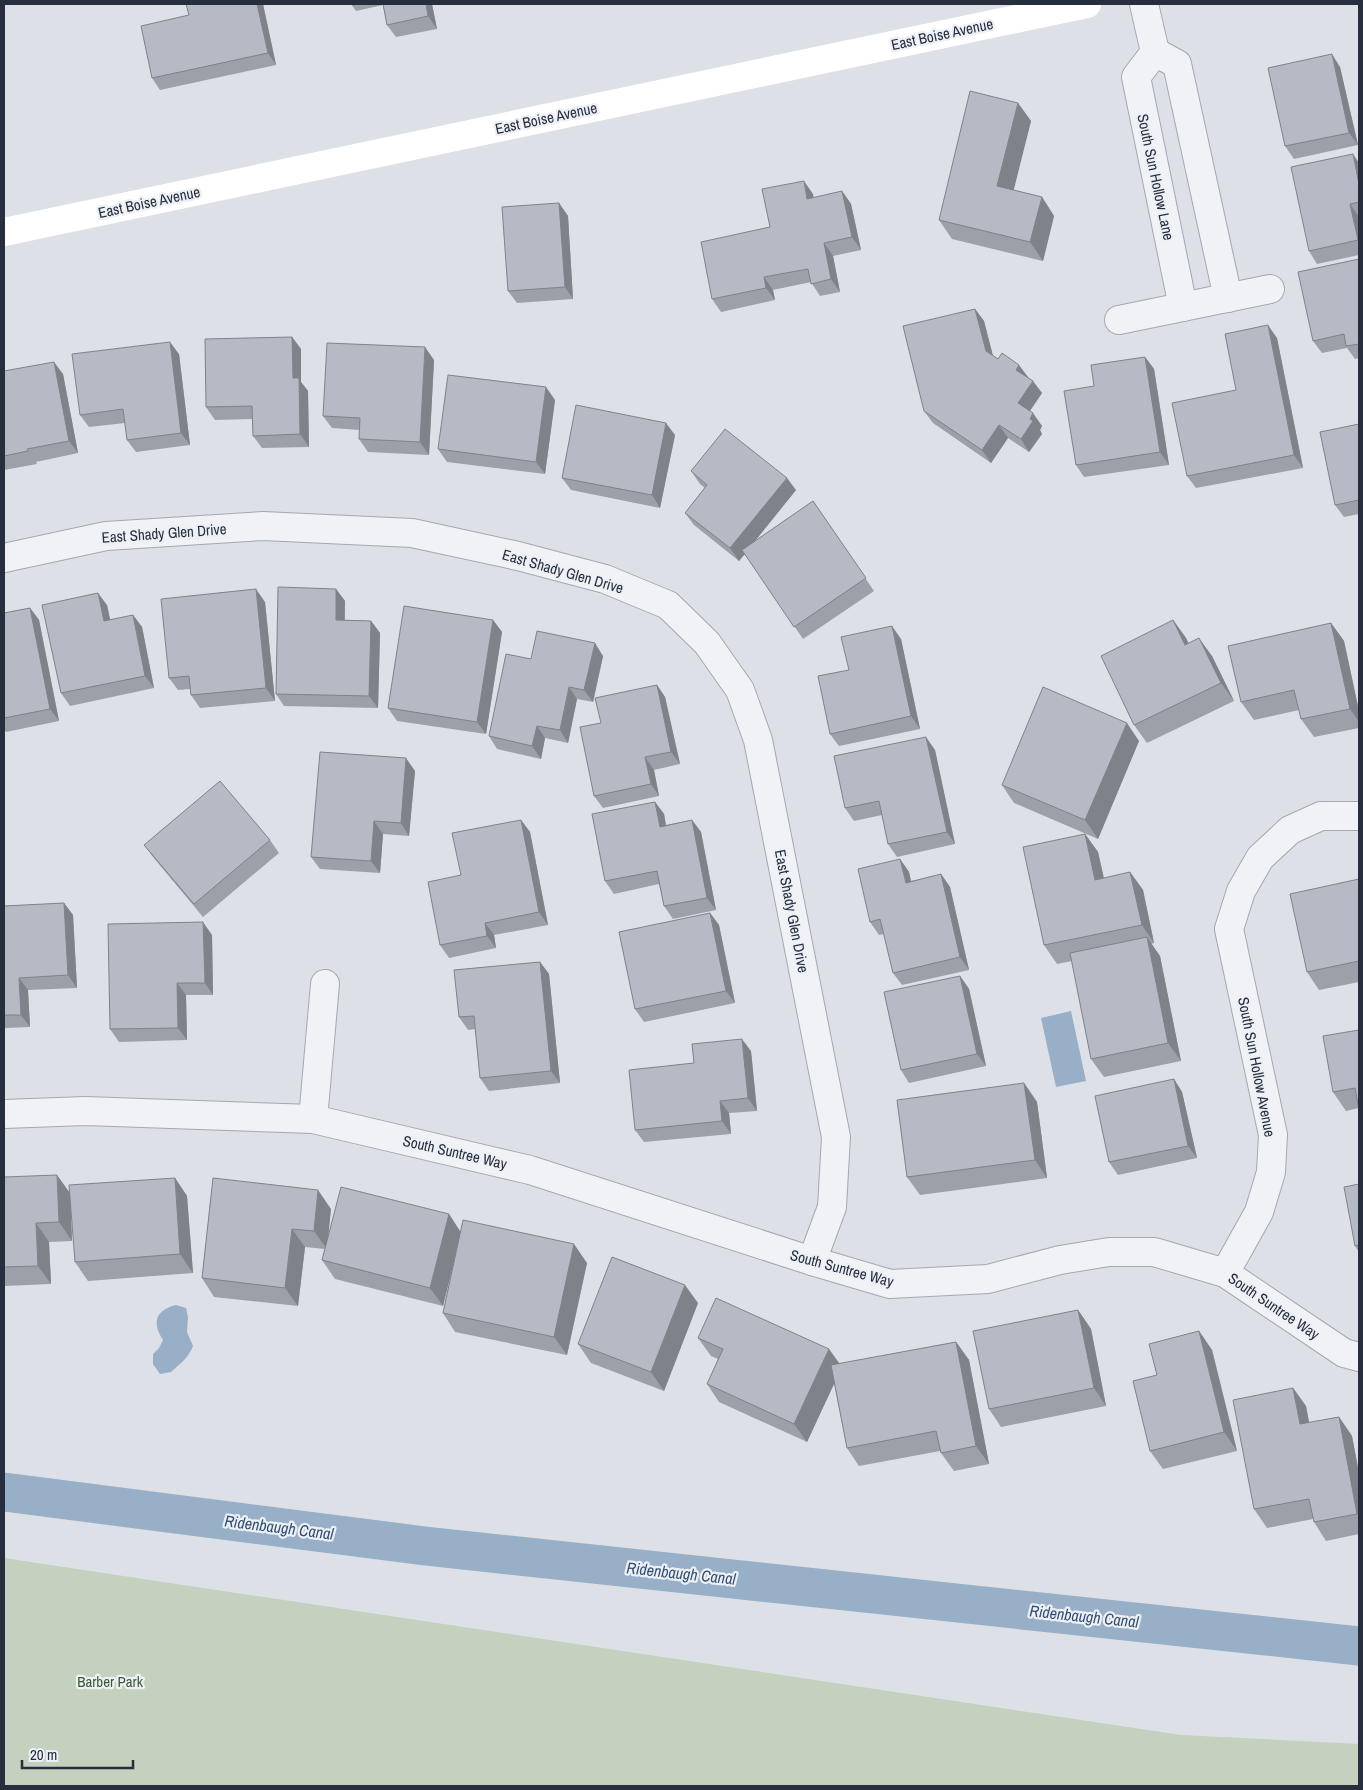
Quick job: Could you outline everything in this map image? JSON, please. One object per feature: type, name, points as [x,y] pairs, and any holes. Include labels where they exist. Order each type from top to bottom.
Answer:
[{"type":"street","name":"East Boise Avenue","points":[[4,232],[1087,4]]},
{"type":"street","points":[[1144,4],[1155,52],[1177,64],[1228,298]]},
{"type":"street","name":"South Sun Hollow Lane","points":[[1155,52],[1136,77],[1183,307]]},
{"type":"street","points":[[1119,320],[1270,289]]},
{"type":"street","name":"East Shady Glen Drive","points":[[4,558],[106,536],[263,526],[412,533],[518,556],[605,579],[668,605],[707,643],[740,690],[758,740],[836,1137],[832,1207],[812,1261]]},
{"type":"street","name":"South Sun Hollow Avenue","points":[[1224,1273],[1259,1212],[1271,1172],[1273,1135],[1229,929],[1241,891],[1260,858],[1290,830],[1321,816],[1359,816]]},
{"type":"street","points":[[313,1119],[325,984]]},
{"type":"street","name":"South Suntree Way","points":[[4,1114],[85,1111],[313,1119],[530,1170],[812,1261],[890,1284],[988,1279],[1060,1260],[1109,1252],[1154,1252],[1224,1273],[1344,1353],[1359,1358]]},
{"type":"green space","name":"Barber Park","points":[[4,1558],[1181,1735],[1359,1744],[1359,1786],[4,1786]]},
{"type":"water","points":[[1071,1011],[1086,1081],[1056,1087],[1041,1018]]},
{"type":"water","points":[[176,1305],[186,1308],[188,1317],[187,1332],[193,1346],[187,1357],[171,1372],[160,1374],[153,1364],[153,1354],[163,1340],[157,1328],[158,1318],[164,1310]]},
{"type":"building","points":[[186,4],[257,4],[268,53],[152,78],[141,26],[189,15]]},
{"type":"building","points":[[383,4],[426,4],[428,16],[387,25]]},
{"type":"building","points":[[1332,54],[1349,133],[1285,146],[1268,68]]},
{"type":"building","points":[[970,91],[1018,103],[997,186],[1042,197],[1030,242],[939,220]]},
{"type":"building","points":[[1353,154],[1359,184],[1359,202],[1350,204],[1358,240],[1309,251],[1291,167]]},
{"type":"building","points":[[804,181],[807,199],[842,191],[852,237],[824,243],[831,279],[811,284],[808,269],[764,277],[766,288],[712,299],[701,242],[770,227],[762,189]]},
{"type":"building","points":[[559,203],[565,287],[508,291],[502,207]]},
{"type":"building","points":[[1359,259],[1359,344],[1346,346],[1344,334],[1313,341],[1298,272]]},
{"type":"building","points":[[975,309],[986,351],[998,359],[1002,353],[1019,365],[1016,370],[1033,381],[1018,403],[1033,413],[1030,419],[1033,421],[1021,439],[999,425],[982,450],[924,411],[903,326]]},
{"type":"building","points":[[1268,325],[1294,455],[1187,476],[1172,403],[1236,390],[1225,334]]},
{"type":"building","points":[[292,337],[293,378],[299,378],[300,434],[253,436],[252,406],[206,407],[205,339]]},
{"type":"building","points":[[170,342],[181,433],[127,440],[123,409],[80,415],[72,354]]},
{"type":"building","points":[[327,343],[425,347],[420,442],[359,439],[360,418],[323,416]]},
{"type":"building","points":[[1145,357],[1160,452],[1076,465],[1064,391],[1094,386],[1091,365]]},
{"type":"building","points":[[54,362],[69,441],[27,449],[28,451],[4,456],[4,371]]},
{"type":"building","points":[[448,375],[546,387],[536,462],[438,449]]},
{"type":"building","points":[[576,405],[666,423],[652,495],[562,478]]},
{"type":"building","points":[[1359,424],[1359,500],[1335,505],[1320,432]]},
{"type":"building","points":[[725,429],[787,478],[730,548],[685,513],[707,485],[691,471]]},
{"type":"building","points":[[813,501],[866,578],[794,627],[742,550]]},
{"type":"building","points":[[278,587],[336,589],[336,620],[371,621],[369,696],[276,694]]},
{"type":"building","points":[[256,589],[266,688],[191,695],[189,676],[169,678],[161,599]]},
{"type":"building","points":[[98,593],[104,621],[133,615],[145,676],[61,693],[42,605]]},
{"type":"building","points":[[404,606],[493,620],[477,722],[388,708]]},
{"type":"building","points":[[30,608],[50,709],[4,718],[4,613]]},
{"type":"building","points":[[1173,620],[1185,645],[1199,638],[1221,683],[1134,725],[1101,656]]},
{"type":"building","points":[[1331,623],[1350,709],[1301,719],[1294,690],[1241,702],[1228,646]]},
{"type":"building","points":[[892,626],[911,716],[830,734],[818,676],[849,670],[841,637]]},
{"type":"building","points":[[537,631],[595,643],[584,690],[569,687],[560,730],[537,726],[532,746],[489,736],[506,654],[531,659]]},
{"type":"building","points":[[657,685],[671,752],[645,757],[651,784],[594,796],[580,727],[601,723],[595,698]]},
{"type":"building","points":[[1043,687],[1127,723],[1085,820],[1002,785]]},
{"type":"building","points":[[926,737],[947,832],[888,844],[879,801],[845,808],[834,756]]},
{"type":"building","points":[[320,752],[406,758],[401,823],[374,821],[371,861],[311,857]]},
{"type":"building","points":[[220,781],[270,840],[194,904],[144,845]]},
{"type":"building","points":[[655,802],[660,827],[692,820],[707,898],[664,906],[657,871],[605,881],[592,814]]},
{"type":"building","points":[[521,820],[539,912],[485,923],[487,936],[440,945],[428,882],[461,875],[452,833]]},
{"type":"building","points":[[1085,834],[1095,880],[1130,872],[1142,925],[1044,945],[1023,847]]},
{"type":"building","points":[[900,859],[906,883],[941,874],[960,957],[893,973],[880,919],[870,922],[858,869]]},
{"type":"building","points":[[1359,879],[1359,961],[1307,972],[1290,894]]},
{"type":"building","points":[[64,903],[68,975],[19,978],[21,1015],[4,1015],[4,906]]},
{"type":"building","points":[[710,913],[726,991],[635,1009],[619,932]]},
{"type":"building","points":[[203,922],[205,983],[177,983],[178,1028],[110,1029],[108,924]]},
{"type":"building","points":[[1147,937],[1168,1043],[1091,1059],[1070,953]]},
{"type":"building","points":[[540,962],[551,1071],[480,1078],[474,1016],[459,1017],[454,970]]},
{"type":"building","points":[[960,976],[977,1054],[901,1070],[884,992]]},
{"type":"building","points":[[1359,1030],[1359,1110],[1355,1088],[1333,1092],[1323,1036]]},
{"type":"building","points":[[742,1039],[748,1098],[720,1101],[722,1121],[635,1130],[629,1070],[694,1063],[692,1044]]},
{"type":"building","points":[[1174,1079],[1188,1146],[1109,1162],[1095,1096]]},
{"type":"building","points":[[1024,1083],[1035,1160],[907,1177],[897,1100]]},
{"type":"building","points":[[57,1175],[59,1222],[36,1223],[38,1266],[4,1267],[4,1177]]},
{"type":"building","points":[[175,1178],[180,1254],[75,1262],[69,1185]]},
{"type":"building","points":[[213,1178],[318,1190],[314,1231],[292,1229],[285,1288],[202,1278]]},
{"type":"building","points":[[1359,1184],[1359,1245],[1355,1246],[1344,1187]]},
{"type":"building","points":[[341,1187],[449,1214],[430,1288],[322,1260]]},
{"type":"building","points":[[463,1220],[574,1244],[554,1337],[443,1313]]},
{"type":"building","points":[[612,1257],[685,1285],[651,1372],[578,1344]]},
{"type":"building","points":[[716,1298],[829,1349],[794,1424],[707,1384],[723,1349],[698,1338]]},
{"type":"building","points":[[1078,1310],[1094,1388],[989,1409],[973,1331]]},
{"type":"building","points":[[1199,1331],[1224,1432],[1150,1451],[1133,1381],[1157,1375],[1149,1344]]},
{"type":"building","points":[[956,1342],[976,1446],[941,1453],[936,1431],[847,1448],[831,1365]]},
{"type":"building","points":[[1293,1388],[1300,1424],[1339,1417],[1357,1514],[1314,1522],[1309,1499],[1254,1509],[1233,1400]]},
{"type":"waterway","name":"Ridenbaugh Canal","points":[[4,1492],[425,1546],[1359,1646]]}]
